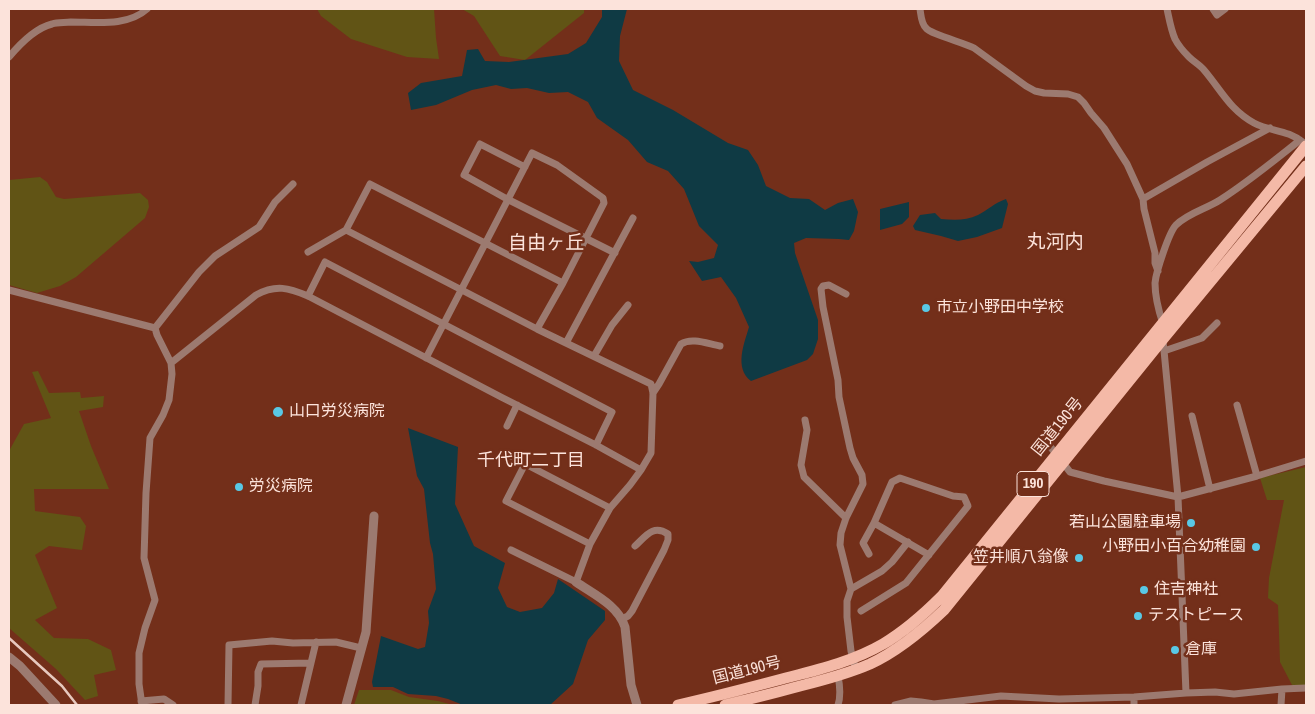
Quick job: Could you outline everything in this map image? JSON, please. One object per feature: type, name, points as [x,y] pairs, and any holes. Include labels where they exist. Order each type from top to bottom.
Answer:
[{"type":"highway","name":"国道190号","points":[[726,705],[838,676],[899,634],[942,596],[1163,324],[1304,144]]},
{"type":"highway","name":"国道190号","points":[[678,705],[822,669],[871,663],[917,635],[944,610],[1164,345],[1306,166]]},
{"type":"street","points":[[9,57],[20,44],[50,24],[116,22],[142,13],[147,9]]},
{"type":"street","points":[[920,9],[924,27],[931,32],[965,43],[974,48],[1026,86],[1044,93],[1068,94],[1078,97],[1084,102],[1090,113],[1104,128],[1127,164],[1144,198],[1144,209],[1158,271]]},
{"type":"street","points":[[1167,9],[1175,38],[1189,57],[1208,74],[1231,106],[1243,117],[1257,124],[1287,133],[1304,144],[1217,202],[1186,217],[1176,225],[1170,234],[1155,282],[1158,312],[1163,324],[1178,497],[1186,693]]},
{"type":"street","points":[[1212,9],[1217,15],[1225,9]]},
{"type":"street","points":[[1144,198],[1270,128]]},
{"type":"street","points":[[525,167],[480,144],[464,176],[615,253]]},
{"type":"street","points":[[426,358],[532,153],[557,165],[603,198],[604,203],[537,329]]},
{"type":"street","points":[[173,705],[164,699],[141,703],[139,684],[139,653],[155,600],[144,558],[150,438],[169,400],[172,374],[171,363],[156,328],[195,278],[215,256],[259,227],[275,202],[292,184]]},
{"type":"street","points":[[308,252],[346,230],[370,184],[563,283]]},
{"type":"street","points":[[566,343],[633,218]]},
{"type":"street","points":[[346,230],[537,329],[651,384],[653,393],[651,453],[641,470],[610,508],[590,544],[576,582]]},
{"type":"street","points":[[308,296],[325,262],[443,323],[612,412],[596,445]]},
{"type":"street","points":[[846,294],[829,285],[821,289],[838,380],[839,397],[850,448],[862,475],[863,484],[846,518],[841,533],[840,546],[851,589],[847,601],[847,617],[854,664]]},
{"type":"street","points":[[171,363],[256,296],[264,291],[289,288],[308,296],[641,470]]},
{"type":"street","points":[[9,290],[156,328]]},
{"type":"street","points":[[594,356],[612,325],[628,305]]},
{"type":"street","points":[[1164,345],[1202,338],[1217,323]]},
{"type":"street","points":[[653,393],[683,342],[691,340],[720,346]]},
{"type":"street","points":[[507,426],[518,405]]},
{"type":"street","points":[[1237,406],[1256,476]]},
{"type":"street","points":[[1192,416],[1210,489]]},
{"type":"street","points":[[805,420],[806,430],[801,465],[804,477],[846,518]]},
{"type":"street","points":[[1049,446],[1070,472],[1178,497],[1306,461]]},
{"type":"street","points":[[510,456],[610,508]]},
{"type":"street","points":[[525,464],[506,501],[590,544]]},
{"type":"street","points":[[861,611],[906,583],[968,506],[964,497],[952,496],[900,478],[892,482],[863,543],[868,554]]},
{"type":"street","points":[[346,705],[366,632],[374,516]]},
{"type":"street","points":[[874,523],[929,555]]},
{"type":"street","points":[[622,619],[632,611],[664,550],[668,534],[661,530],[653,530],[635,546]]},
{"type":"street","points":[[851,589],[882,571],[908,542]]},
{"type":"street","points":[[511,550],[576,582],[610,606],[622,619],[625,627],[631,685],[637,705]]},
{"type":"street","points":[[228,705],[229,645],[272,641],[293,643],[336,642],[361,648]]},
{"type":"street","points":[[301,705],[316,642]]},
{"type":"street","points":[[9,658],[20,666],[56,705]]},
{"type":"street","points":[[255,705],[258,672],[261,664],[311,663]]},
{"type":"street","points":[[838,676],[840,684],[840,700],[838,705]]},
{"type":"street","points":[[895,705],[911,701],[934,704],[1001,696],[1059,699],[1215,692],[1234,694],[1306,688]]},
{"type":"street","points":[[1282,689],[1282,705]]},
{"type":"street","points":[[1134,696],[1134,705]]},
{"type":"shaded area","points":[[317,9],[434,9],[439,59],[407,57],[351,39],[321,16]]},
{"type":"shaded area","points":[[462,9],[584,9],[584,13],[525,60],[500,56],[474,16]]},
{"type":"shaded area","points":[[40,177],[47,182],[56,197],[64,199],[140,193],[148,200],[149,207],[145,218],[76,277],[60,286],[37,293],[9,285],[9,180]]},
{"type":"shaded area","points":[[38,371],[49,393],[80,392],[81,398],[104,396],[103,407],[79,411],[109,489],[34,489],[35,511],[80,517],[86,526],[82,550],[49,546],[35,555],[57,608],[35,620],[54,638],[88,639],[111,650],[116,670],[94,675],[98,696],[85,700],[56,669],[9,628],[9,451],[24,424],[51,418],[32,372]]},
{"type":"shaded area","points":[[1306,467],[1306,685],[1292,685],[1280,662],[1278,605],[1268,598],[1269,578],[1284,500],[1267,500],[1260,478]]},
{"type":"shaded area","points":[[359,690],[391,690],[409,697],[453,705],[354,705]]},
{"type":"water","points":[[602,9],[627,9],[620,36],[619,61],[633,90],[673,110],[728,143],[748,150],[758,165],[766,186],[790,198],[809,199],[825,210],[838,203],[853,199],[858,212],[854,231],[849,240],[806,238],[794,243],[795,253],[818,320],[818,339],[813,354],[807,360],[751,381],[746,376],[743,369],[742,356],[749,327],[736,298],[721,277],[702,281],[689,261],[698,262],[714,258],[718,245],[699,226],[684,189],[668,171],[647,162],[628,140],[597,118],[588,102],[568,92],[549,93],[527,88],[511,89],[496,85],[472,90],[436,105],[411,110],[408,93],[421,83],[462,76],[467,50],[478,49],[485,61],[509,62],[568,54],[586,43],[602,17]]},
{"type":"water","points":[[1006,199],[1008,204],[1002,228],[977,237],[958,241],[915,230],[913,226],[920,215],[935,213],[941,219],[964,219],[978,215]]},
{"type":"water","points":[[909,202],[909,217],[902,224],[880,230],[880,209]]},
{"type":"water","points":[[408,428],[458,447],[455,504],[474,546],[505,563],[498,588],[507,607],[520,612],[542,608],[554,593],[558,579],[605,611],[605,620],[588,640],[573,684],[550,705],[463,705],[436,696],[408,694],[393,687],[373,687],[372,682],[381,636],[418,649],[425,647],[429,623],[428,611],[436,589],[424,489],[417,476]]},
{"type":"railway","points":[[9,638],[62,686],[77,705]]},
{"type":"place","name":"市立小野田中学校","points":[[926,308]]},
{"type":"place","name":"山口労災病院","points":[[278,412]]},
{"type":"place","name":"労災病院","points":[[239,487]]},
{"type":"place","name":"若山公園駐車場","points":[[1191,523]]},
{"type":"place","name":"小野田小百合幼稚園","points":[[1256,547]]},
{"type":"place","name":"笠井順八翁像","points":[[1079,558]]},
{"type":"place","name":"住吉神社","points":[[1144,590]]},
{"type":"place","name":"テストピース","points":[[1138,616]]},
{"type":"place","name":"倉庫","points":[[1175,650]]},
{"type":"district","name":"丸河内","points":[[1055,243]]},
{"type":"district","name":"自由ヶ丘","points":[[546,244]]},
{"type":"district","name":"千代町二丁目","points":[[531,461]]}]
